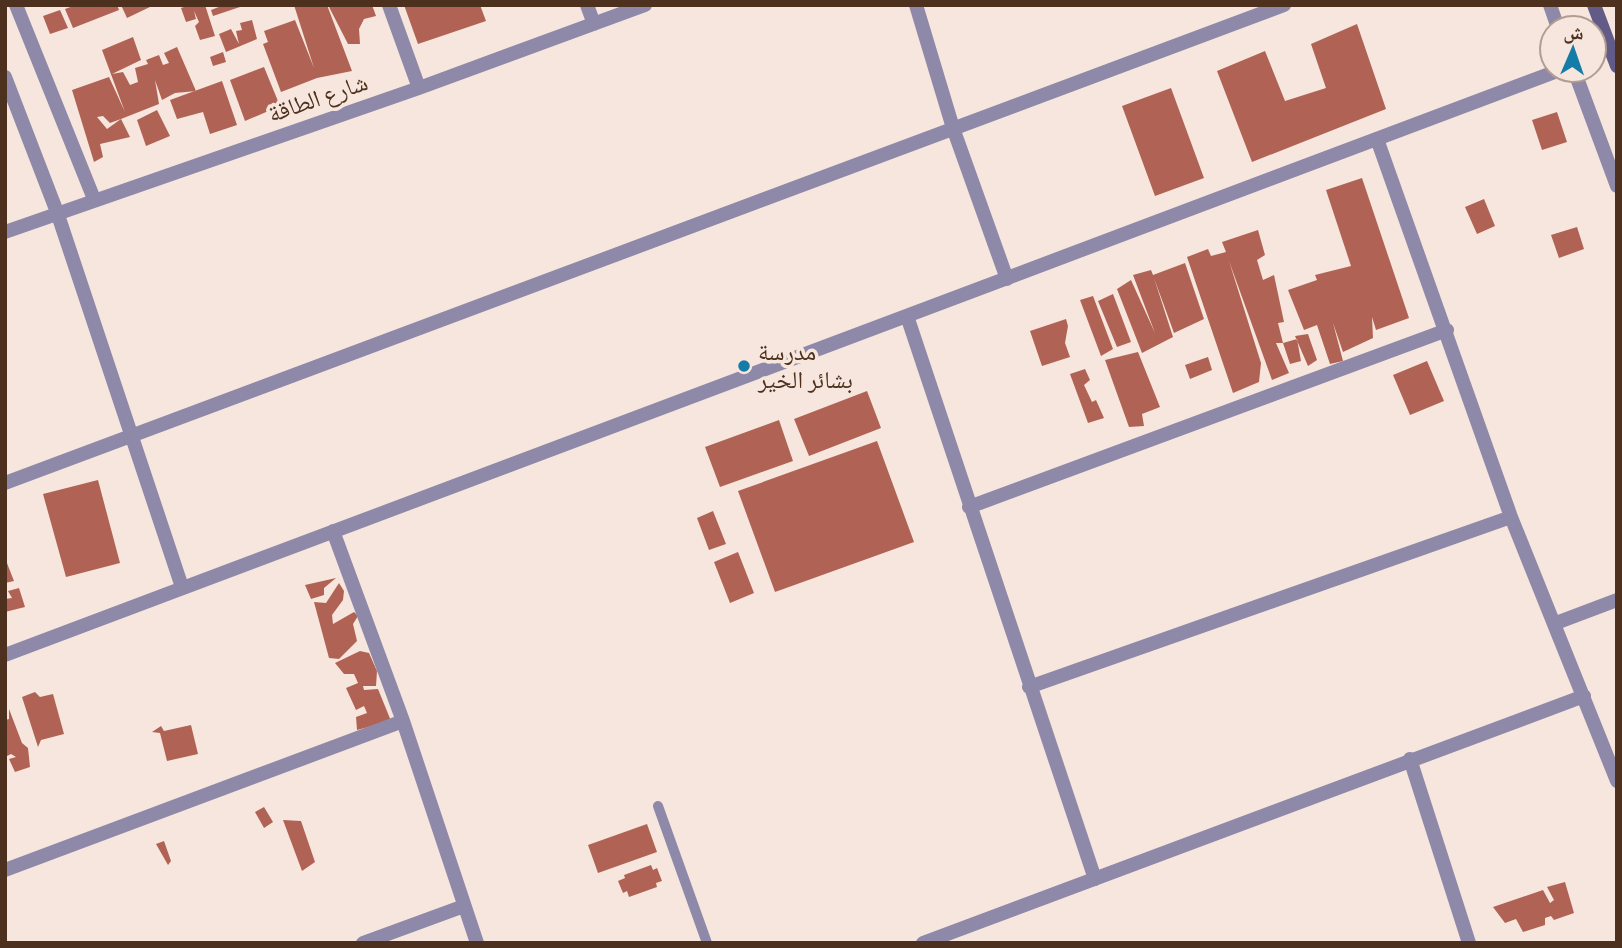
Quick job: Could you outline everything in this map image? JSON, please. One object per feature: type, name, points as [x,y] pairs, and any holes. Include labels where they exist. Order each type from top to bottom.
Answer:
[{"type":"main road","points":[[1594,5],[1617,66]]},
{"type":"street","points":[[16,5],[94,199]]},
{"type":"street","points":[[389,5],[419,88]]},
{"type":"street","points":[[587,5],[594,24]]},
{"type":"street","name":"شارع الطاقة","points":[[5,232],[419,88],[645,5]]},
{"type":"street","points":[[916,5],[953,128],[1007,279]]},
{"type":"street","points":[[5,483],[1284,5]]},
{"type":"street","points":[[5,78],[57,212],[129,437],[182,587]]},
{"type":"street","points":[[5,655],[1538,78]]},
{"type":"street","points":[[1579,84],[1617,186]]},
{"type":"street","points":[[1377,139],[1447,330],[1511,517],[1556,623],[1617,781]]},
{"type":"street","points":[[907,316],[1094,878]]},
{"type":"street","points":[[969,507],[1447,330]]},
{"type":"street","points":[[1029,687],[1511,517]]},
{"type":"street","points":[[334,531],[403,721],[477,943]]},
{"type":"street","points":[[1556,623],[1617,600]]},
{"type":"street","points":[[929,942],[1410,759],[1584,696]]},
{"type":"street","points":[[5,870],[403,721]]},
{"type":"street","points":[[1410,759],[1466,942]]},
{"type":"street","points":[[363,943],[464,906]]},
{"type":"lane","points":[[658,806],[707,943]]},
{"type":"building","points":[[76,5],[117,5],[119,10],[73,28],[65,9]]},
{"type":"building","points":[[121,5],[152,5],[152,6],[127,18]]},
{"type":"building","points":[[205,5],[215,36],[200,40],[195,26],[199,22],[194,11],[196,19],[186,22],[181,8]]},
{"type":"building","points":[[224,5],[243,6],[213,16],[211,10]]},
{"type":"building","points":[[294,5],[327,5],[352,71],[317,78],[281,92],[263,44],[268,42],[264,31],[295,20],[314,68]]},
{"type":"building","points":[[328,5],[372,5],[376,16],[364,19],[359,29],[360,44],[348,44]]},
{"type":"building","points":[[404,5],[480,5],[486,21],[418,44]]},
{"type":"building","points":[[60,10],[68,28],[50,34],[43,16]]},
{"type":"building","points":[[252,20],[257,39],[226,52],[219,34],[231,29],[239,44],[236,31],[242,30],[240,23]]},
{"type":"building","points":[[1357,24],[1386,109],[1252,162],[1217,71],[1265,51],[1285,101],[1326,88],[1311,44]]},
{"type":"building","points":[[133,37],[141,60],[112,74],[123,72],[130,85],[138,82],[135,68],[148,64],[146,60],[159,55],[163,65],[169,63],[164,53],[177,47],[196,91],[175,93],[162,100],[155,80],[159,104],[121,119],[130,137],[100,144],[103,157],[94,162],[72,90],[109,77],[125,112],[102,50]],"holes":[[[103,116],[110,123],[121,119],[107,129],[97,117]]]},
{"type":"building","points":[[223,52],[226,62],[213,66],[210,57]]},
{"type":"building","points":[[264,67],[280,106],[245,121],[230,80]]},
{"type":"building","points":[[222,81],[237,125],[210,134],[203,112],[177,119],[170,100]]},
{"type":"building","points":[[1171,88],[1204,178],[1155,196],[1122,106]]},
{"type":"building","points":[[157,110],[170,136],[146,146],[137,120]]},
{"type":"building","points":[[1557,112],[1567,142],[1542,150],[1532,120]]},
{"type":"building","points":[[1362,178],[1409,318],[1376,330],[1372,317],[1373,338],[1343,352],[1333,323],[1343,361],[1330,364],[1317,325],[1304,330],[1288,290],[1317,280],[1315,275],[1351,266],[1326,190]]},
{"type":"building","points":[[1484,199],[1495,226],[1477,234],[1465,207]]},
{"type":"building","points":[[1577,227],[1584,249],[1559,258],[1551,235]]},
{"type":"building","points":[[1258,230],[1265,255],[1257,260],[1263,280],[1274,275],[1284,322],[1278,323],[1283,343],[1276,343],[1289,373],[1272,380],[1229,261],[1261,363],[1259,382],[1233,393],[1187,257],[1208,249],[1211,256],[1226,252],[1222,242]]},
{"type":"building","points":[[1185,263],[1204,319],[1174,333],[1154,278],[1173,337],[1142,353],[1117,289],[1131,280],[1155,333],[1133,275],[1151,270],[1153,275]]},
{"type":"building","points":[[1113,294],[1131,342],[1117,347],[1098,301]]},
{"type":"building","points":[[1093,296],[1113,349],[1101,356],[1080,300]]},
{"type":"building","points":[[1066,319],[1068,326],[1065,343],[1070,357],[1042,366],[1030,331]]},
{"type":"building","points":[[1308,334],[1317,360],[1308,366],[1295,336]]},
{"type":"building","points":[[1297,339],[1301,361],[1290,364],[1283,343]]},
{"type":"building","points":[[1138,352],[1160,407],[1142,414],[1144,426],[1129,427],[1105,360]]},
{"type":"building","points":[[1208,357],[1212,370],[1190,379],[1185,365]]},
{"type":"building","points":[[1427,361],[1444,401],[1410,415],[1393,375]]},
{"type":"building","points":[[1085,369],[1090,380],[1084,385],[1092,402],[1096,400],[1104,418],[1088,423],[1070,374]]},
{"type":"building","points":[[867,391],[881,428],[809,456],[794,419]]},
{"type":"building","points":[[779,420],[793,461],[720,487],[705,447]]},
{"type":"building","points":[[877,441],[914,542],[775,592],[738,491]]},
{"type":"building","points":[[98,480],[120,563],[66,577],[43,494]]},
{"type":"building","points":[[713,511],[726,544],[709,550],[697,518]]},
{"type":"building","points":[[738,552],[754,593],[730,603],[714,562]]},
{"type":"building","points":[[5,558],[14,581],[5,583]]},
{"type":"building","points":[[336,578],[324,588],[324,595],[311,599],[305,585]]},
{"type":"building","points":[[339,583],[344,591],[343,600],[332,615],[333,624],[354,612],[358,616],[353,624],[357,641],[339,659],[329,658],[314,602],[326,603]]},
{"type":"building","points":[[19,588],[25,607],[5,612],[5,599],[12,598],[8,591]]},
{"type":"building","points":[[360,651],[369,653],[377,671],[376,686],[363,686],[364,690],[378,689],[391,721],[357,730],[356,717],[367,713],[364,706],[356,710],[346,688],[358,683],[354,674],[344,674],[335,663]]},
{"type":"building","points":[[35,692],[40,697],[53,694],[64,734],[41,740],[38,747],[22,697]]},
{"type":"building","points":[[9,709],[22,743],[28,748],[30,767],[15,772],[9,759],[16,757],[11,754],[5,757],[5,720],[9,719]]},
{"type":"building","points":[[191,725],[198,754],[167,761],[160,733],[152,732],[161,726],[164,731]]},
{"type":"building","points":[[264,807],[273,822],[264,828],[255,812]]},
{"type":"building","points":[[283,820],[301,821],[315,862],[302,871]]},
{"type":"building","points":[[647,824],[657,852],[598,873],[588,845]]},
{"type":"building","points":[[164,841],[171,861],[168,865],[156,844]]},
{"type":"building","points":[[651,865],[653,870],[657,868],[662,881],[656,883],[657,887],[629,897],[627,891],[623,893],[618,881],[625,878],[624,875]]},
{"type":"building","points":[[1565,882],[1574,913],[1554,920],[1551,916],[1545,918],[1545,925],[1523,932],[1516,919],[1505,923],[1493,907],[1543,890],[1550,903],[1554,900],[1547,887]]},
{"type":"place","name":"مدرسة بشائر الخير","points":[[744,366]]}]
